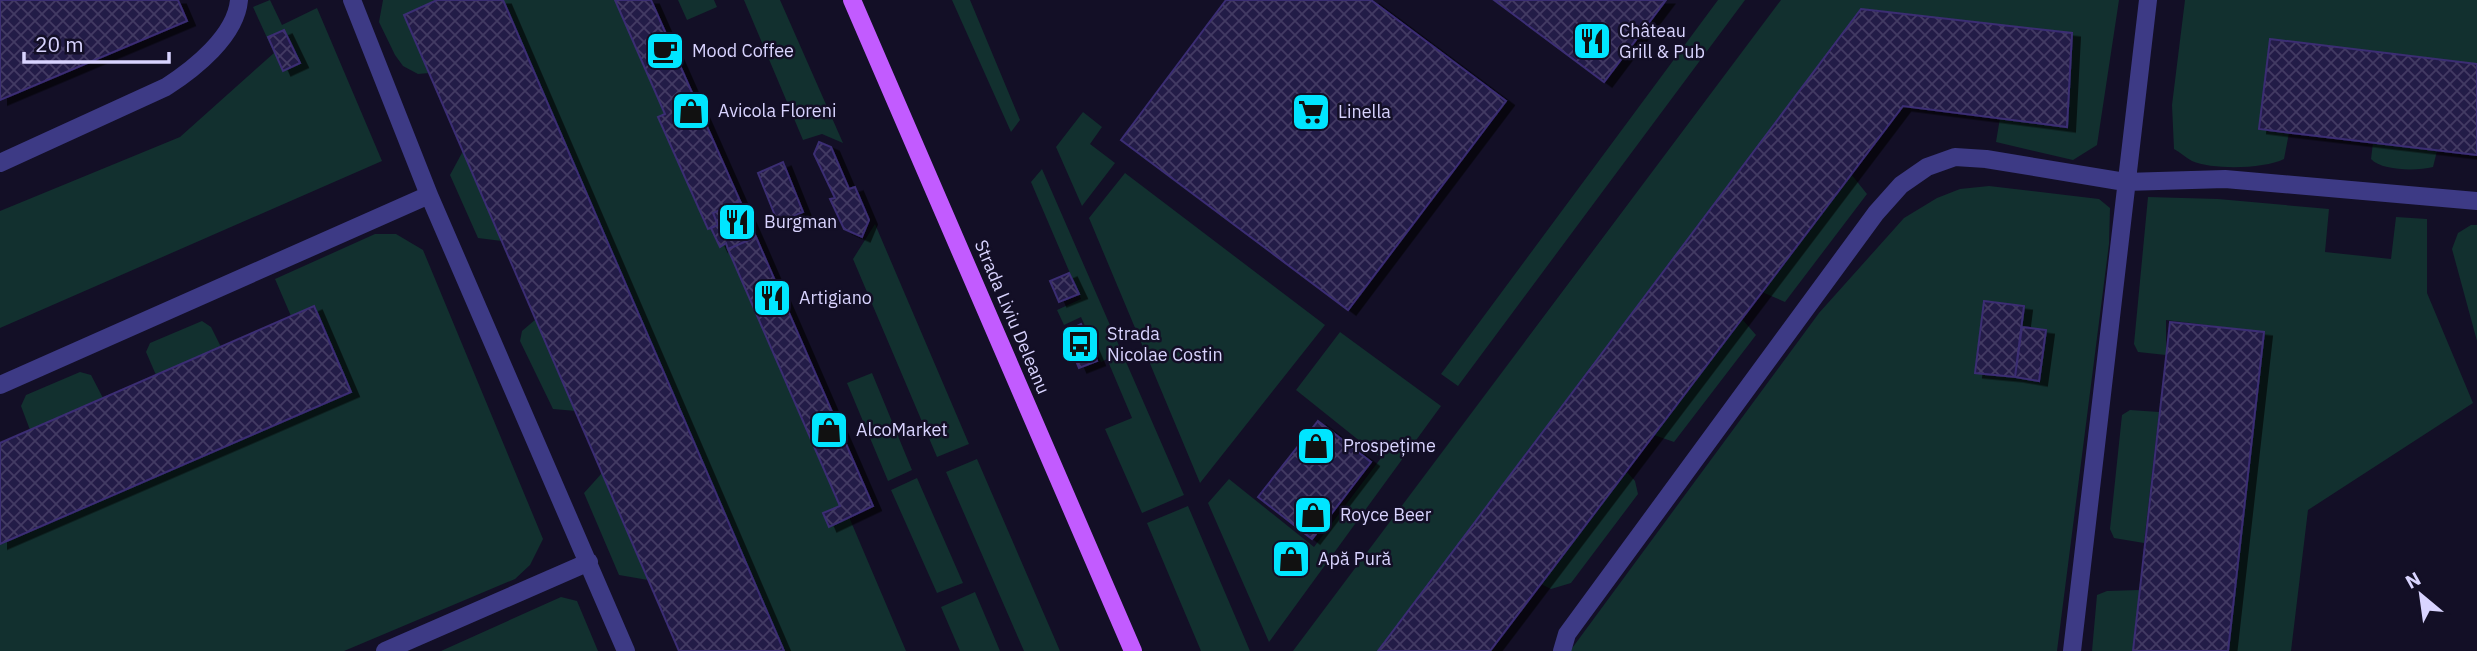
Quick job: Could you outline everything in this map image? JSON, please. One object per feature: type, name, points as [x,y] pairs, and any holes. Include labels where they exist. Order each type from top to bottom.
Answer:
[{"type":"main road","name":"Strada Liviu Deleanu","points":[[852,0],[1133,651]]},
{"type":"lane","points":[[0,163],[166,87],[186,74],[204,58],[228,27],[239,0]]},
{"type":"lane","points":[[352,0],[429,195],[626,651]]},
{"type":"lane","points":[[2073,651],[2148,0]]},
{"type":"lane","points":[[1562,651],[1567,634],[1876,213],[1901,185],[1927,167],[1955,157],[1986,159],[2125,182],[2225,179],[2477,201]]},
{"type":"lane","points":[[0,385],[429,195]]},
{"type":"lane","points":[[385,651],[589,562]]},
{"type":"green space","points":[[270,0],[282,25],[317,8],[382,161],[0,328],[0,211],[180,137],[274,53],[253,7]]},
{"type":"green space","points":[[383,0],[437,0],[404,15],[429,73],[418,74],[403,66],[395,55],[379,22]]},
{"type":"green space","points":[[503,0],[615,0],[665,114],[658,117],[707,228],[711,228],[720,246],[726,243],[840,506],[823,513],[828,526],[849,517],[906,651],[784,651]]},
{"type":"green space","points":[[678,0],[714,0],[717,7],[687,20]]},
{"type":"green space","points":[[744,0],[780,0],[843,143],[822,134],[803,140]]},
{"type":"green space","points":[[952,0],[970,0],[1020,120],[1011,132]]},
{"type":"green space","points":[[1718,0],[1745,0],[1458,386],[1441,374]]},
{"type":"green space","points":[[1781,0],[2119,0],[2097,145],[2073,160],[1996,142],[2000,118],[2067,126],[2072,33],[1861,9],[1378,651],[1293,651]]},
{"type":"green space","points":[[2185,0],[2477,0],[2477,64],[2270,39],[2259,129],[2289,133],[2284,159],[2252,166],[2201,164],[2174,149],[2172,105]]},
{"type":"green space","points":[[1083,112],[1102,127],[1090,144],[1115,163],[1082,206],[1056,147]]},
{"type":"green space","points":[[2373,143],[2437,151],[2433,167],[2409,169],[2383,166],[2371,159]]},
{"type":"green space","points":[[463,151],[502,241],[478,238],[450,175]]},
{"type":"green space","points":[[1042,169],[1184,495],[1142,513],[1105,429],[1132,418],[1107,359],[1101,362],[1081,317],[1064,325],[1057,310],[1081,299],[1031,182]]},
{"type":"green space","points":[[1125,173],[1325,325],[1200,483],[1089,218]]},
{"type":"green space","points":[[1851,174],[1867,194],[1785,302],[1762,292]]},
{"type":"green space","points":[[1989,186],[2099,199],[2110,208],[2109,244],[2057,651],[1570,651],[1819,313],[1904,218],[1937,198],[1960,189]]},
{"type":"green space","points":[[2148,197],[2218,199],[2329,209],[2325,252],[2391,259],[2396,217],[2427,219],[2427,293],[2473,403],[2308,510],[2291,651],[2228,651],[2264,332],[2166,320],[2166,355],[2138,352],[2134,344]]},
{"type":"green space","points":[[875,224],[969,444],[937,457],[853,259]]},
{"type":"green space","points":[[2471,225],[2477,225],[2477,341],[2452,249],[2458,233]]},
{"type":"green space","points":[[375,234],[396,234],[423,250],[543,539],[530,565],[515,579],[344,651],[0,651],[0,544],[351,392],[315,306],[291,316],[275,279]]},
{"type":"green space","points":[[536,319],[576,411],[553,409],[520,341],[522,331]]},
{"type":"green space","points":[[1742,319],[1756,335],[1674,442],[1654,435]]},
{"type":"green space","points":[[202,321],[211,327],[221,347],[156,375],[146,352],[150,343]]},
{"type":"green space","points":[[1340,332],[1441,406],[1269,642],[1208,503],[1229,479],[1314,547],[1381,458],[1296,390]]},
{"type":"green space","points":[[80,372],[91,375],[103,398],[30,430],[21,406],[26,395]]},
{"type":"green space","points":[[872,373],[912,470],[888,481],[847,383]]},
{"type":"green space","points":[[2130,410],[2159,412],[2144,543],[2114,538],[2110,529],[2122,415]]},
{"type":"green space","points":[[977,459],[1060,651],[1024,651],[946,472]]},
{"type":"green space","points":[[1626,471],[1635,481],[1638,494],[1571,583],[1551,589],[1541,584]]},
{"type":"green space","points":[[602,473],[648,580],[619,575],[584,493]]},
{"type":"green space","points":[[917,478],[963,583],[937,593],[891,490]]},
{"type":"green space","points":[[1188,506],[1250,651],[1201,651],[1147,523]]},
{"type":"green space","points":[[2140,590],[2133,651],[2092,651],[2097,595],[2107,591]]},
{"type":"green space","points":[[975,592],[1000,651],[960,651],[941,607]]},
{"type":"green space","points":[[561,597],[577,601],[598,651],[441,651]]},
{"type":"building","points":[[0,0],[178,0],[187,21],[0,100]]},
{"type":"building","points":[[437,0],[503,0],[784,651],[679,651],[404,15]]},
{"type":"building","points":[[615,0],[651,0],[740,201],[713,213],[718,225],[708,229],[658,117],[665,114]]},
{"type":"building","points":[[1226,0],[1371,0],[1506,101],[1348,310],[1121,140]]},
{"type":"building","name":"Château Grill & Pub","points":[[1494,0],[1666,0],[1604,82]]},
{"type":"building","points":[[1861,9],[2072,33],[2067,127],[1903,106],[1490,651],[1378,651]]},
{"type":"building","points":[[284,30],[300,63],[283,71],[268,37]]},
{"type":"building","points":[[2270,39],[2477,64],[2477,155],[2259,129]]},
{"type":"building","points":[[819,142],[831,147],[849,189],[855,187],[869,220],[862,237],[844,229],[830,199],[835,198],[814,154]]},
{"type":"building","points":[[783,162],[803,212],[778,223],[758,173]]},
{"type":"building","points":[[740,201],[756,237],[728,249],[726,243],[720,247],[711,228],[718,225],[713,213]]},
{"type":"building","points":[[756,237],[873,506],[829,527],[823,513],[840,506],[728,249]]},
{"type":"building","points":[[1069,273],[1079,294],[1059,302],[1050,281]]},
{"type":"building","points":[[1984,301],[2024,306],[2015,377],[1975,373]]},
{"type":"building","points":[[314,306],[351,392],[0,544],[0,443]]},
{"type":"building","points":[[2170,322],[2264,332],[2228,651],[2133,651]]},
{"type":"building","points":[[1081,324],[1097,361],[1079,368],[1064,332]]},
{"type":"building","points":[[2022,327],[2046,330],[2039,381],[2015,377]]},
{"type":"building","points":[[1318,421],[1371,462],[1312,539],[1258,497]]},
{"type":"building","points":[[1287,551],[1293,551],[1297,558],[1293,565],[1287,565],[1283,561],[1283,555]]},
{"type":"place","name":"Château Grill & Pub","points":[[1592,41]]},
{"type":"place","name":"Mood Coffee","points":[[665,51]]},
{"type":"place","name":"Avicola Floreni","points":[[691,111]]},
{"type":"place","name":"Linella","points":[[1311,112]]},
{"type":"place","name":"Burgman","points":[[737,222]]},
{"type":"place","name":"Artigiano","points":[[772,298]]},
{"type":"place","name":"Strada Nicolae Costin","points":[[1080,344]]},
{"type":"place","name":"AlcoMarket","points":[[829,430]]},
{"type":"place","name":"Prospețime","points":[[1316,446]]},
{"type":"place","name":"Royce Beer","points":[[1313,515]]},
{"type":"place","name":"Apă Pură","points":[[1291,559]]}]
